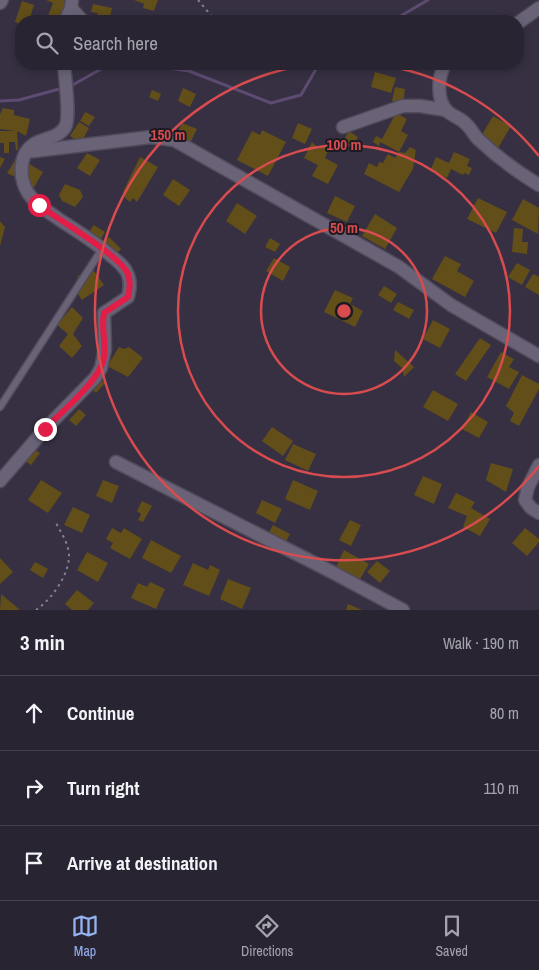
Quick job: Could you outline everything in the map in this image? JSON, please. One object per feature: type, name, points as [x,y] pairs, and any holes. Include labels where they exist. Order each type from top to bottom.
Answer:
[{"type":"street","points":[[71,4],[79,15]]},
{"type":"street","points":[[524,19],[539,8]]},
{"type":"street","points":[[0,482],[45,429],[95,378],[102,368],[105,349],[104,313],[128,297],[131,286],[128,273],[124,268],[102,249],[48,213],[29,194],[21,174],[26,152],[33,144],[62,131],[66,125],[64,70]]},
{"type":"street","points":[[442,70],[439,82],[440,95],[446,110]]},
{"type":"street","points":[[343,127],[403,106],[420,106],[446,110],[464,122],[478,140],[513,168],[539,185]]},
{"type":"street","points":[[26,152],[151,137],[174,140],[399,267],[451,305],[539,356]]},
{"type":"street","points":[[116,462],[403,610]]},
{"type":"street","points":[[539,465],[528,487],[525,500],[531,508],[539,513]]},
{"type":"lane","points":[[0,407],[102,249]]},
{"type":"path","points":[[198,0],[211,15]]},
{"type":"path","points":[[36,610],[59,587],[68,561],[66,543],[55,521]]},
{"type":"building","points":[[46,0],[68,0],[62,15],[48,15],[53,3]]},
{"type":"building","points":[[134,0],[158,0],[154,11],[143,8],[144,4]]},
{"type":"building","points":[[22,1],[34,5],[31,15],[17,15]]},
{"type":"building","points":[[93,4],[112,8],[110,15],[98,15],[98,13],[91,12]]},
{"type":"building","points":[[375,72],[396,78],[391,93],[371,87]]},
{"type":"building","points":[[395,87],[405,89],[403,103],[392,101]]},
{"type":"building","points":[[183,88],[196,94],[190,107],[178,101]]},
{"type":"building","points":[[152,90],[161,94],[158,101],[149,97]]},
{"type":"building","points":[[3,108],[14,110],[14,115],[30,119],[26,136],[17,131],[18,150],[16,150],[15,142],[9,142],[9,153],[4,153],[4,143],[0,143],[0,131],[15,131],[0,129],[0,114]]},
{"type":"building","points":[[85,112],[95,117],[89,126],[80,121]]},
{"type":"building","points":[[396,113],[407,119],[401,131],[408,135],[399,152],[380,142],[379,146],[373,142],[376,136],[382,139]]},
{"type":"building","points":[[493,116],[511,126],[498,148],[480,138]]},
{"type":"building","points":[[79,122],[89,128],[81,143],[70,136]]},
{"type":"building","points":[[182,123],[197,129],[189,145],[175,139]]},
{"type":"building","points":[[298,123],[312,129],[305,144],[292,138]]},
{"type":"building","points":[[262,130],[286,142],[268,176],[237,160],[252,131],[260,135]]},
{"type":"building","points":[[349,131],[358,137],[352,147],[343,141]]},
{"type":"building","points":[[312,142],[319,149],[321,145],[329,149],[325,158],[338,165],[328,184],[312,176],[318,165],[304,158]]},
{"type":"building","points":[[410,147],[416,150],[413,169],[399,192],[364,174],[369,163],[377,167],[379,162],[383,163],[388,154],[395,158],[399,152],[405,153]]},
{"type":"building","points":[[454,152],[470,159],[467,166],[472,168],[469,175],[464,173],[463,175],[451,169],[447,178],[430,171],[436,157],[449,163]]},
{"type":"building","points":[[87,153],[100,160],[90,176],[77,168]]},
{"type":"building","points":[[0,157],[5,159],[0,168]]},
{"type":"building","points":[[17,157],[43,172],[33,189],[23,188],[16,184],[19,179],[7,173]]},
{"type":"building","points":[[140,157],[158,167],[137,202],[133,198],[130,202],[125,198],[123,192]]},
{"type":"building","points":[[173,179],[190,190],[179,206],[163,195]]},
{"type":"building","points":[[65,184],[80,190],[83,197],[75,207],[62,201],[59,195]]},
{"type":"building","points":[[335,196],[355,206],[347,222],[327,213]]},
{"type":"building","points":[[478,198],[507,212],[496,233],[467,219]]},
{"type":"building","points":[[523,199],[539,208],[538,234],[512,220]]},
{"type":"building","points":[[237,203],[257,216],[245,234],[226,221]]},
{"type":"building","points":[[375,214],[397,228],[385,249],[362,236]]},
{"type":"building","points":[[0,221],[5,227],[0,246]]},
{"type":"building","points":[[94,225],[105,232],[97,245],[85,237]]},
{"type":"building","points":[[514,228],[523,229],[522,242],[528,242],[527,254],[512,252]]},
{"type":"building","points":[[109,237],[121,249],[110,260],[98,248]]},
{"type":"building","points":[[270,238],[280,244],[275,252],[265,247]]},
{"type":"building","points":[[445,256],[461,264],[457,271],[474,281],[465,297],[432,279]]},
{"type":"building","points":[[274,258],[290,267],[283,281],[266,271]]},
{"type":"building","points":[[517,263],[530,270],[522,285],[508,277]]},
{"type":"building","points":[[91,267],[104,285],[82,300],[76,291],[83,286],[77,277]]},
{"type":"building","points":[[533,274],[539,277],[539,295],[525,287]]},
{"type":"building","points":[[384,286],[397,294],[391,303],[378,295]]},
{"type":"building","points":[[335,290],[353,298],[350,304],[363,311],[355,327],[324,312]]},
{"type":"building","points":[[398,302],[414,310],[409,319],[393,310]]},
{"type":"building","points":[[72,307],[83,318],[73,334],[82,346],[72,358],[59,346],[68,334],[57,325]]},
{"type":"building","points":[[433,320],[450,329],[440,348],[423,339]]},
{"type":"building","points":[[480,338],[491,345],[466,381],[455,374]]},
{"type":"building","points":[[119,347],[124,349],[129,347],[143,358],[128,377],[107,366]]},
{"type":"building","points":[[395,350],[414,367],[404,377],[402,368],[394,361]]},
{"type":"building","points":[[501,352],[514,359],[509,367],[519,372],[509,389],[487,377]]},
{"type":"building","points":[[522,375],[539,384],[539,389],[519,426],[510,421],[514,413],[506,406]]},
{"type":"building","points":[[99,378],[105,383],[96,393],[91,388]]},
{"type":"building","points":[[433,390],[458,404],[448,421],[423,407]]},
{"type":"building","points":[[79,409],[86,415],[76,426],[69,420]]},
{"type":"building","points":[[471,412],[488,422],[479,438],[462,429]]},
{"type":"building","points":[[272,427],[293,441],[283,456],[262,441]]},
{"type":"building","points":[[293,444],[316,454],[308,471],[285,460]]},
{"type":"building","points":[[31,447],[40,453],[31,465],[22,459]]},
{"type":"building","points":[[491,463],[513,469],[506,492],[486,480]]},
{"type":"building","points":[[423,476],[442,484],[434,504],[414,495]]},
{"type":"building","points":[[41,480],[62,493],[48,513],[28,500]]},
{"type":"building","points":[[103,480],[119,486],[112,503],[96,496]]},
{"type":"building","points":[[293,480],[318,491],[310,510],[285,499]]},
{"type":"building","points":[[456,493],[475,502],[471,508],[490,519],[480,536],[463,527],[467,516],[448,508]]},
{"type":"building","points":[[262,500],[282,509],[275,523],[256,513]]},
{"type":"building","points":[[142,501],[152,506],[143,522],[138,520],[141,514],[137,511]]},
{"type":"building","points":[[73,507],[90,515],[82,533],[64,525]]},
{"type":"building","points":[[350,520],[361,525],[351,546],[339,540]]},
{"type":"building","points":[[273,525],[290,534],[284,545],[267,536]]},
{"type":"building","points":[[112,528],[121,533],[124,528],[142,539],[130,559],[110,548],[113,543],[106,539]]},
{"type":"building","points":[[525,528],[539,539],[539,542],[527,556],[512,543]]},
{"type":"building","points":[[151,540],[181,556],[171,573],[142,558]]},
{"type":"building","points":[[344,550],[369,564],[360,579],[336,567]]},
{"type":"building","points":[[87,552],[108,563],[98,582],[77,570]]},
{"type":"building","points":[[0,558],[13,572],[0,584]]},
{"type":"building","points":[[377,561],[390,571],[380,583],[367,572]]},
{"type":"building","points":[[35,562],[48,569],[43,578],[30,570]]},
{"type":"building","points":[[193,563],[208,570],[210,565],[220,570],[209,596],[183,585]]},
{"type":"building","points":[[228,579],[251,588],[242,609],[220,599]]},
{"type":"building","points":[[150,582],[165,589],[156,609],[131,598],[138,583],[147,587]]},
{"type":"building","points":[[77,590],[94,603],[88,610],[72,610],[65,604]]},
{"type":"building","points":[[1,594],[20,610],[0,610]]},
{"type":"building","points":[[348,604],[362,610],[346,610]]},
{"type":"waterway","points":[[402,15],[428,0]]},
{"type":"waterway","points":[[69,87],[99,70]]},
{"type":"waterway","points":[[182,70],[189,71],[271,103],[301,95],[316,70]]},
{"type":"waterway","points":[[0,101],[19,100],[63,88]]},
{"type":"route","points":[[39,205],[119,262],[128,273],[131,286],[128,297],[104,313],[105,349],[102,368],[95,378],[45,429]]}]
